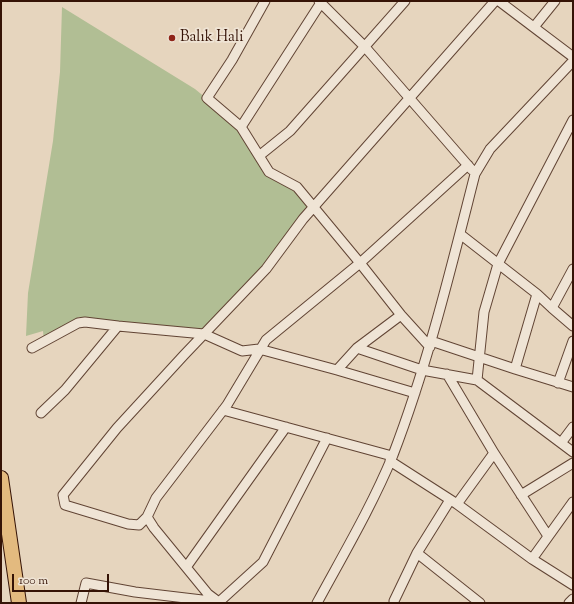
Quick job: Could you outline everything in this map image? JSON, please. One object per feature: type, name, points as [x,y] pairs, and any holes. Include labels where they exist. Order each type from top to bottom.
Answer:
[{"type":"highway","points":[[1,478],[19,603]]},
{"type":"street","points":[[265,1],[232,60],[207,98],[240,127],[269,172],[297,187],[401,315],[431,344],[479,356],[573,387]]},
{"type":"street","points":[[259,156],[290,131],[405,1]]},
{"type":"street","points":[[468,165],[360,263],[266,340],[259,349],[223,410],[156,498],[148,517],[139,525],[128,524],[66,505],[63,495],[118,428],[266,269],[314,207],[495,1]]},
{"type":"street","points":[[499,1],[573,57]]},
{"type":"street","points":[[534,27],[555,1]]},
{"type":"street","points":[[240,127],[321,2],[364,47],[475,174]]},
{"type":"street","points":[[317,603],[361,522],[391,458],[415,393],[431,344],[475,174],[490,149],[573,61]]},
{"type":"street","points":[[477,380],[484,312],[498,264],[573,120]]},
{"type":"street","points":[[460,234],[537,294],[573,326]]},
{"type":"street","points":[[552,308],[573,269]]},
{"type":"street","points":[[515,369],[537,294]]},
{"type":"street","points":[[337,370],[357,348],[401,315]]},
{"type":"street","points":[[32,348],[78,323],[204,334],[242,351],[259,349],[415,393]]},
{"type":"street","points":[[41,414],[65,390],[118,326]]},
{"type":"street","points":[[558,383],[573,342]]},
{"type":"street","points":[[357,348],[422,370],[477,380],[573,452]]},
{"type":"street","points":[[448,374],[494,453],[548,536]]},
{"type":"street","points":[[223,410],[327,438],[391,458],[532,559],[572,582]]},
{"type":"street","points":[[186,566],[286,427]]},
{"type":"street","points":[[561,443],[573,427]]},
{"type":"street","points":[[220,603],[263,562],[327,438]]},
{"type":"street","points":[[394,601],[417,553],[453,502],[494,453]]},
{"type":"street","points":[[521,495],[573,463]]},
{"type":"street","points":[[532,559],[573,502]]},
{"type":"street","points":[[148,517],[154,528],[208,594],[220,603]]},
{"type":"street","points":[[417,553],[480,603]]},
{"type":"street","points":[[81,603],[86,583],[134,592],[220,603]]},
{"type":"street","points":[[569,603],[573,599]]},
{"type":"green space","points":[[62,7],[195,89],[241,127],[269,172],[297,187],[314,207],[204,334],[118,326],[79,317],[44,341],[43,331],[26,336],[28,293],[53,141],[60,72]]},
{"type":"place","name":"Balık Hali","points":[[172,38]]}]
